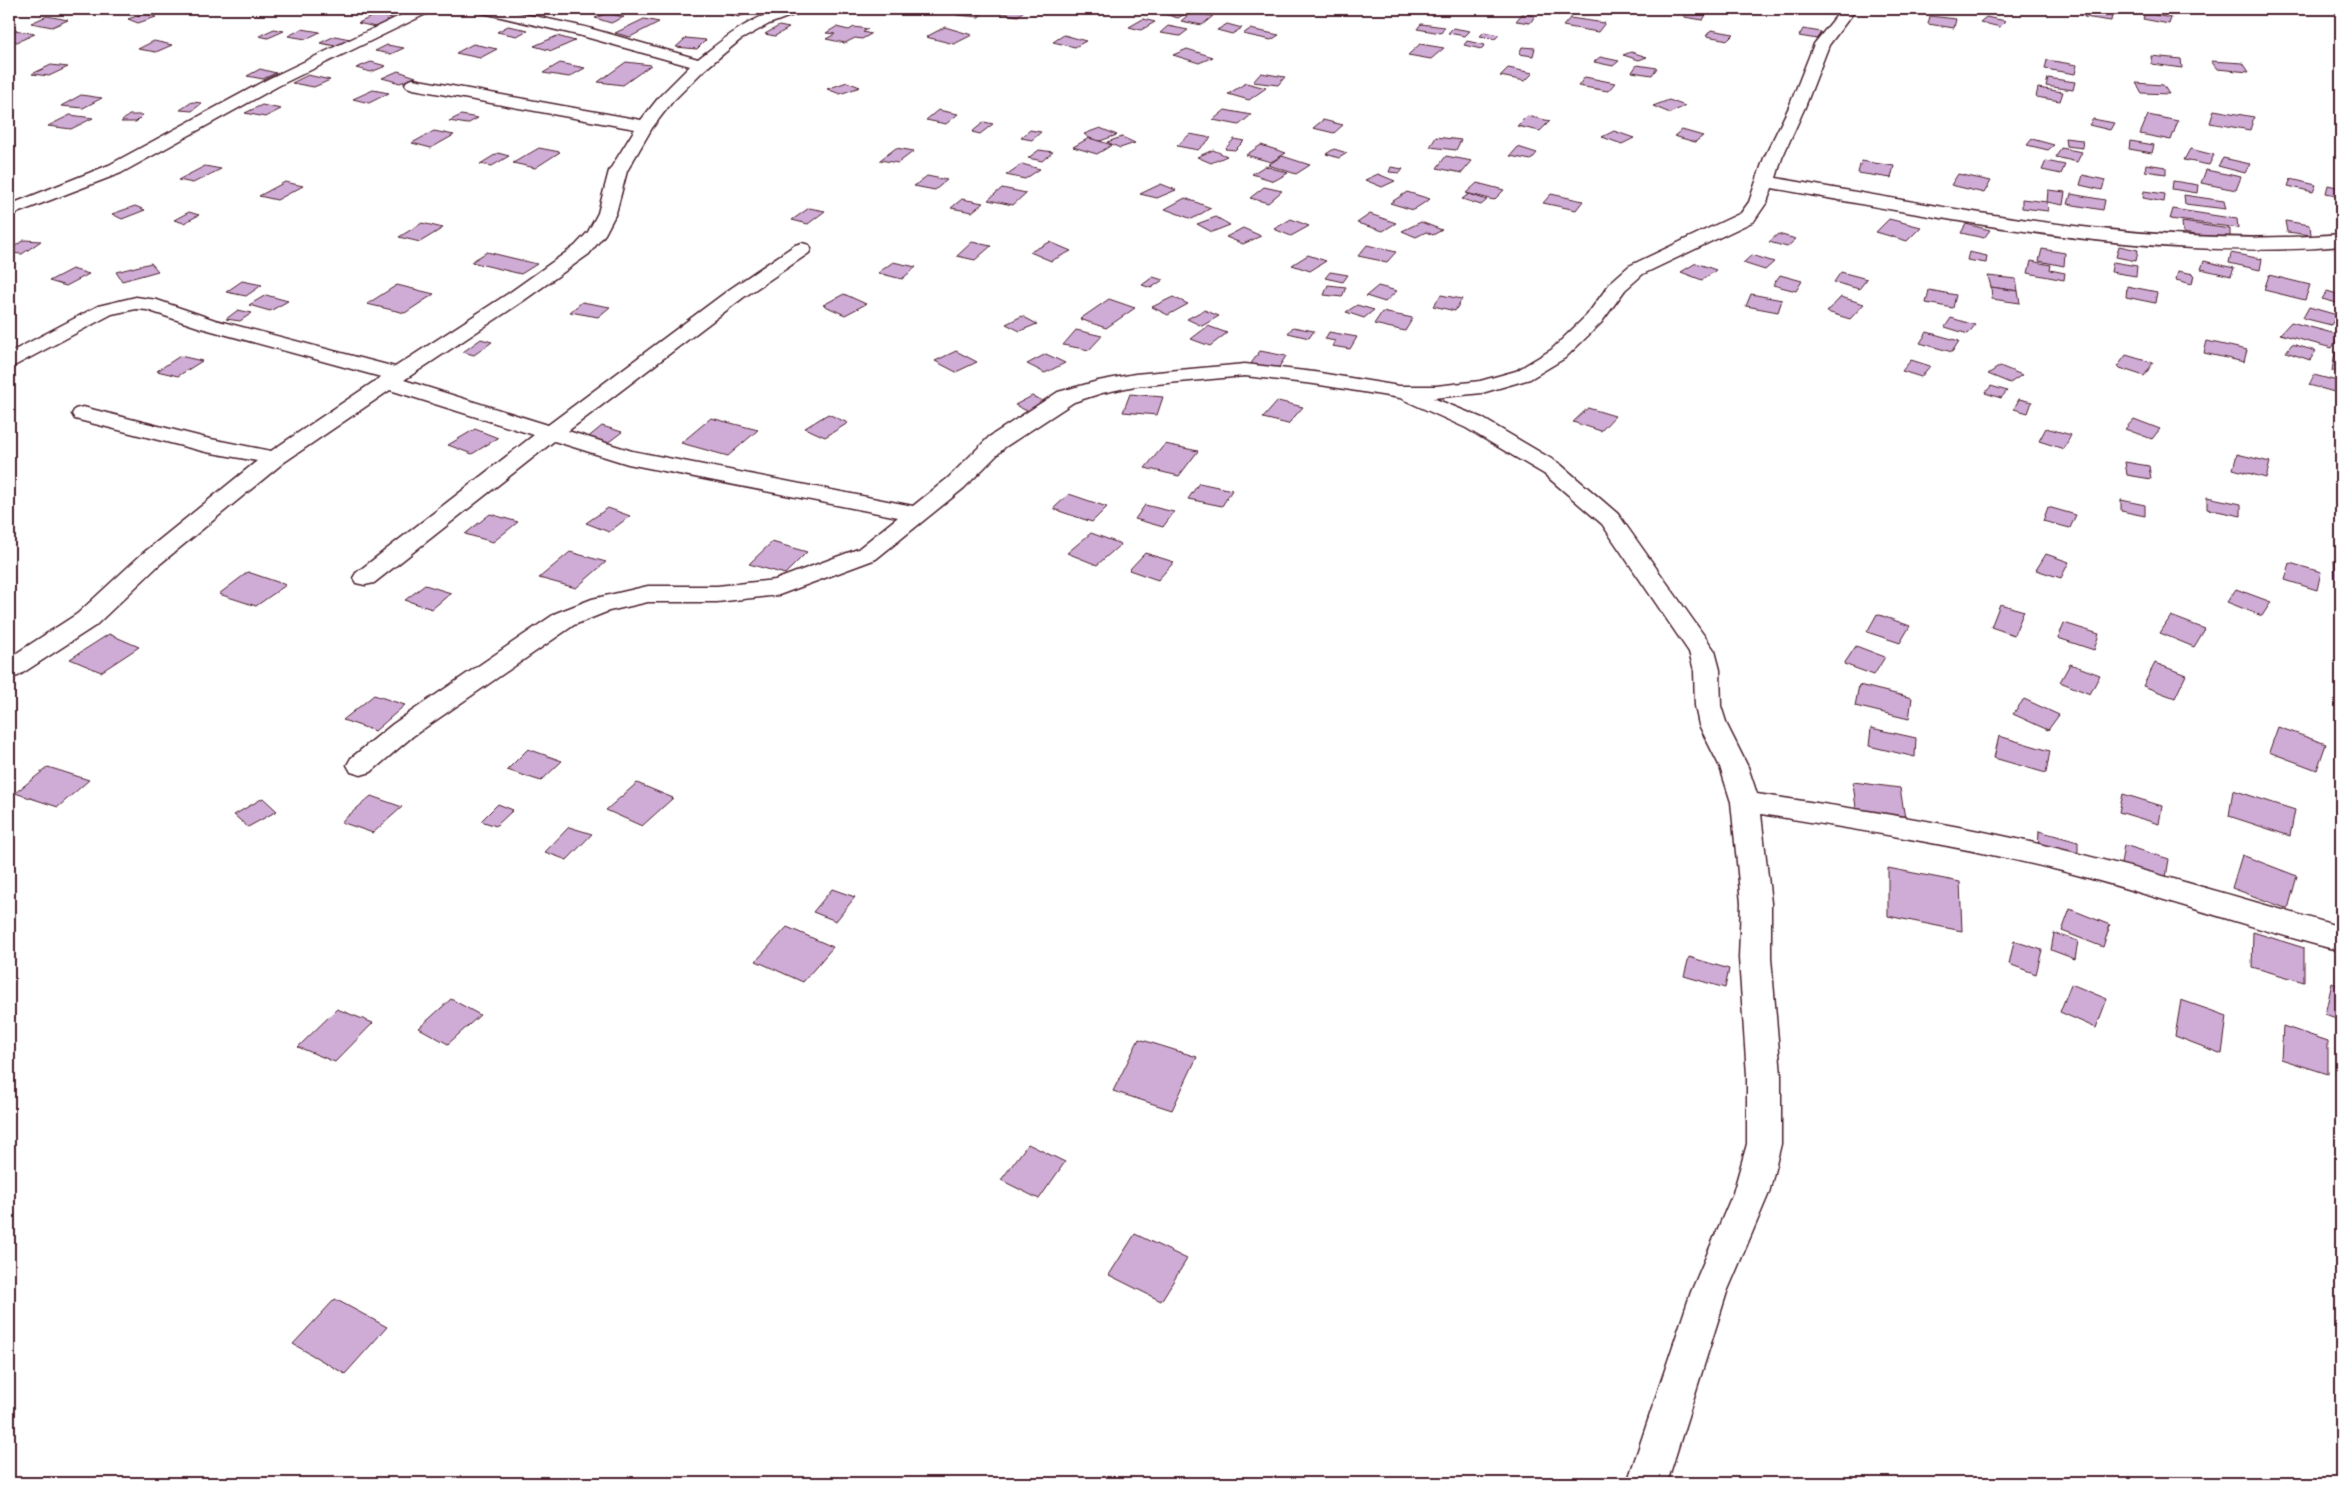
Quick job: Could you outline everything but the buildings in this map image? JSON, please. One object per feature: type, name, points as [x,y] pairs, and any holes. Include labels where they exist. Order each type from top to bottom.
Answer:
[{"type":"street","points":[[9,211],[115,168],[274,82],[425,9]]},
{"type":"street","points":[[484,9],[586,32],[702,65]]},
{"type":"street","points":[[9,670],[86,620],[151,560],[275,458],[541,281],[582,250],[596,234],[607,213],[618,171],[645,126],[666,99],[702,65],[735,38],[764,21],[796,9]]},
{"type":"street","points":[[361,765],[403,730],[565,619],[601,605],[648,594],[717,594],[779,587],[867,554],[956,483],[997,442],[1066,397],[1098,387],[1135,380],[1245,370],[1314,378],[1398,392],[1436,392],[1482,387],[1523,375],[1558,354],[1594,319],[1618,286],[1636,270],[1748,217],[1758,202],[1778,144],[1797,107],[1822,44],[1849,9]]},
{"type":"street","points":[[413,84],[645,126]]},
{"type":"street","points":[[1766,182],[2075,232],[2165,242],[2278,245],[2341,240]]},
{"type":"street","points":[[365,578],[430,524],[737,292],[802,249]]},
{"type":"street","points":[[9,361],[105,310],[136,304],[150,304],[208,324],[393,378],[550,434],[628,457],[917,514]]},
{"type":"street","points":[[1398,392],[1474,423],[1552,469],[1610,519],[1702,652],[1707,670],[1708,706],[1713,725],[1734,767],[1745,802],[1756,903],[1755,958],[1764,1075],[1764,1144],[1751,1193],[1709,1292],[1647,1483]]},
{"type":"street","points":[[82,414],[206,445],[275,458]]},
{"type":"street","points":[[1745,802],[1825,814],[2016,850],[2148,884],[2341,939]]}]
